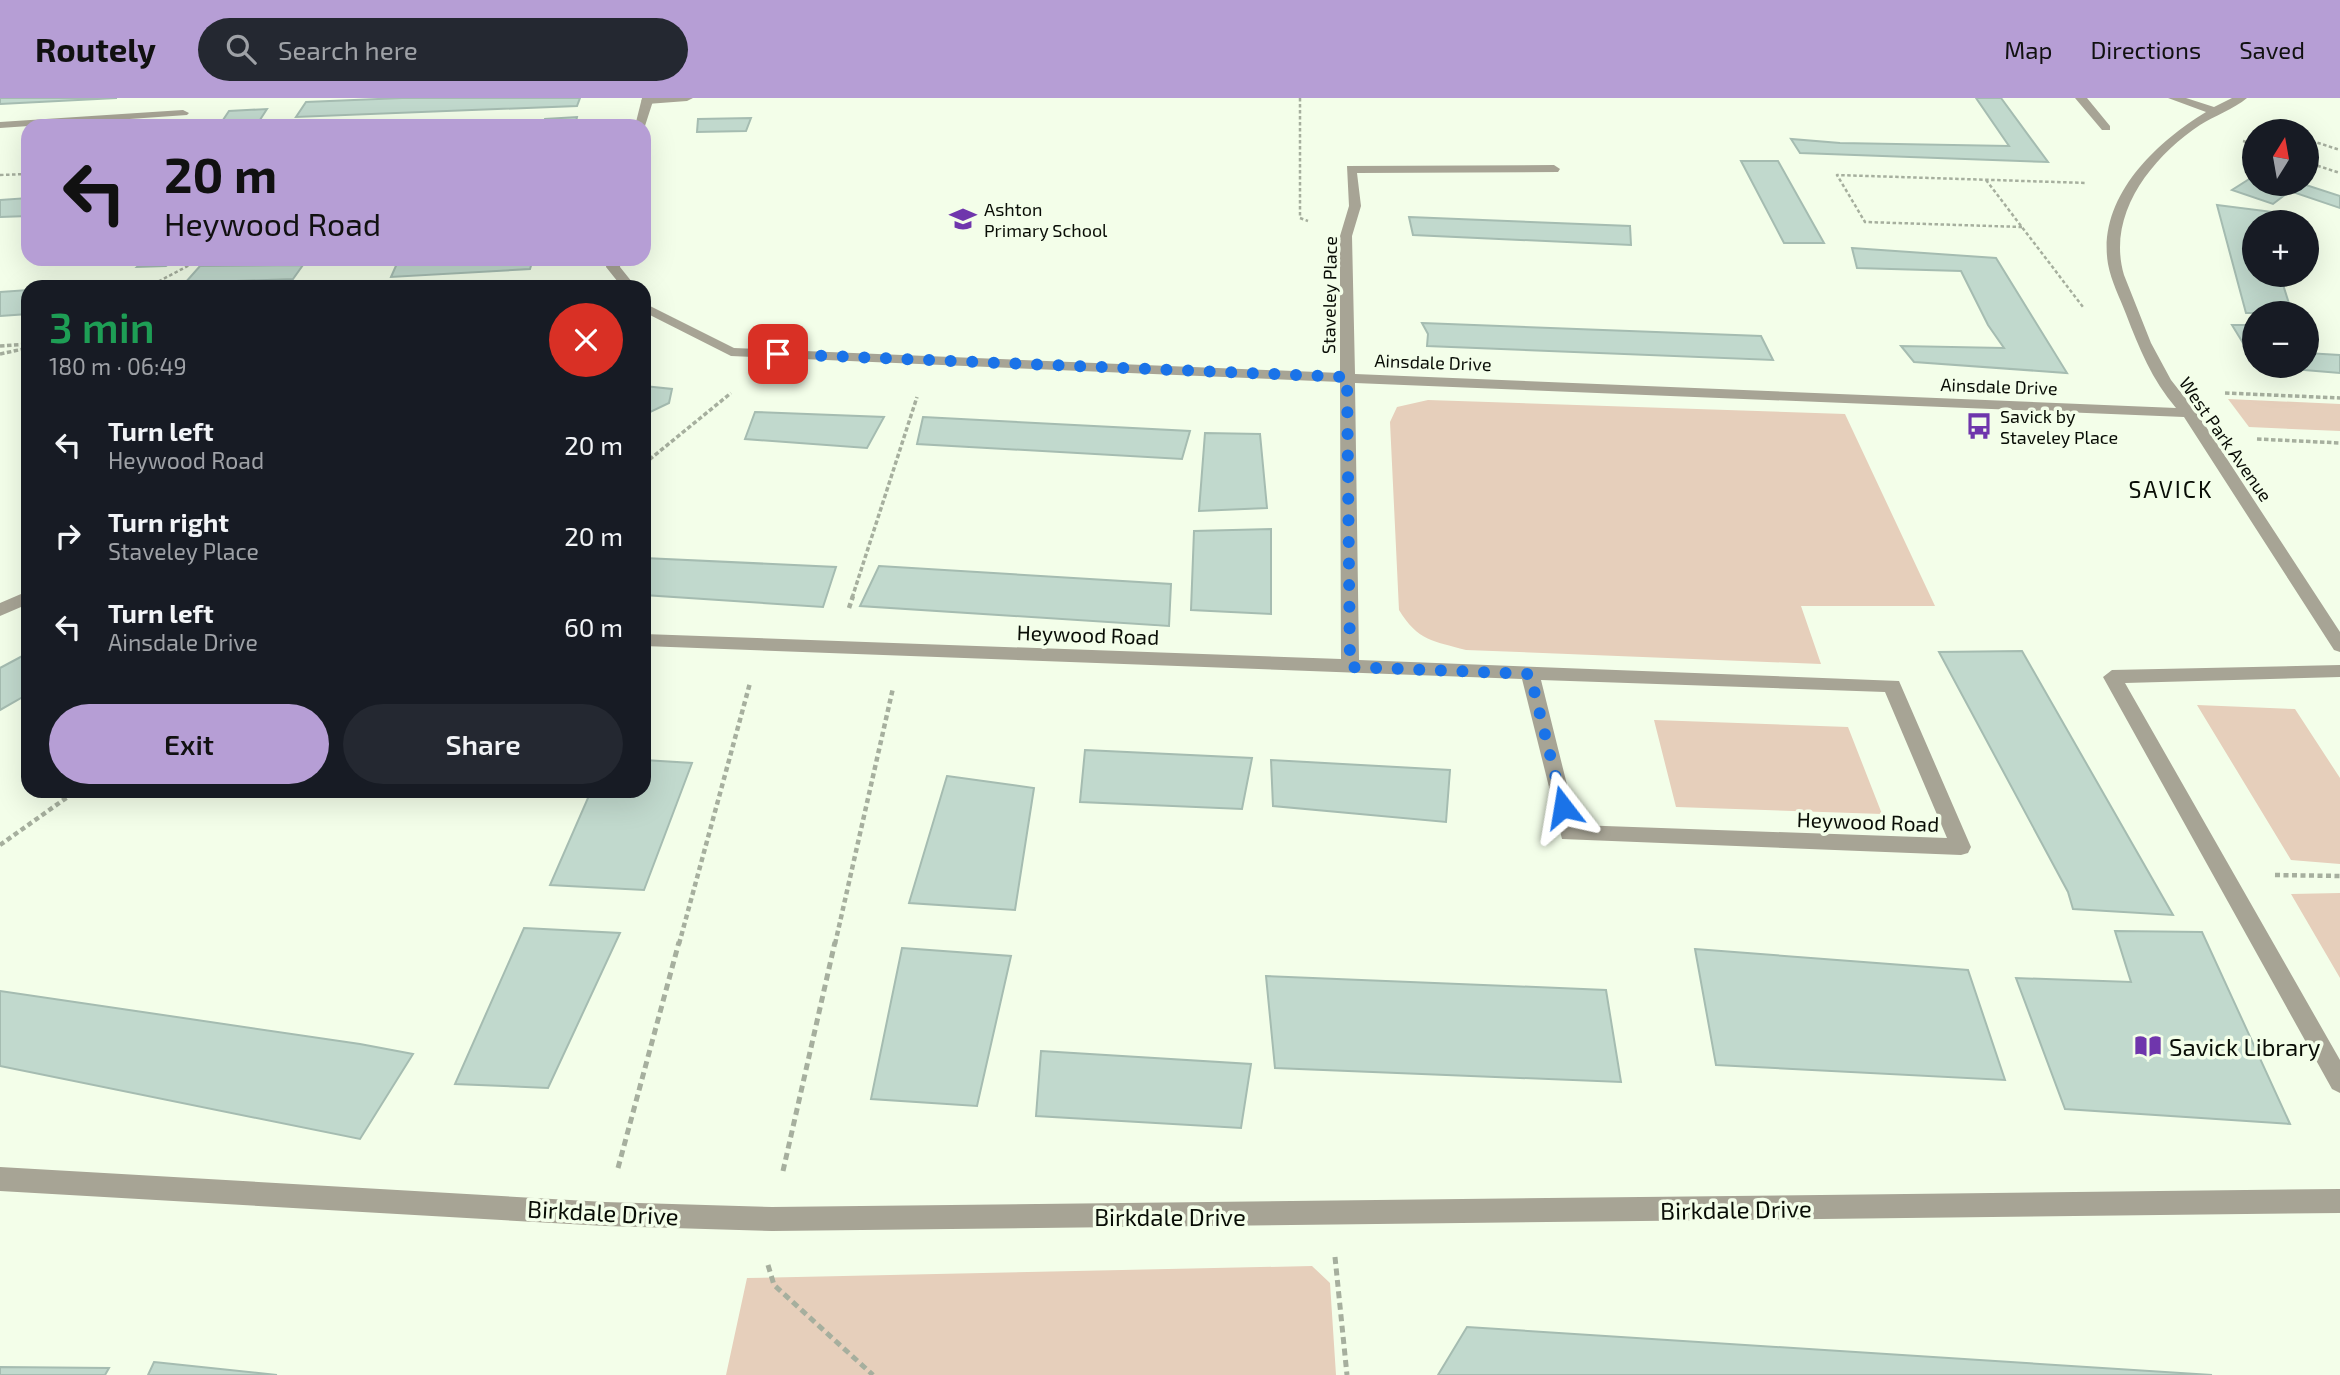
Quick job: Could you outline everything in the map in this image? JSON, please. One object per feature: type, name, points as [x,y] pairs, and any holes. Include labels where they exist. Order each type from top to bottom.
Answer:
[{"type":"street","points":[[643,119],[648,99],[687,98]]},
{"type":"street","points":[[2081,98],[2106,128]]},
{"type":"street","points":[[2174,98],[2213,110]]},
{"type":"street","name":"West Park Avenue","points":[[2241,98],[2213,110],[2163,148],[2132,185],[2117,217],[2114,261],[2137,327],[2167,391],[2189,413],[2340,646]]},
{"type":"street","points":[[92,119],[183,113]]},
{"type":"street","points":[[0,125],[21,124]]},
{"type":"street","name":"Staveley Place","points":[[1350,667],[1346,236],[1355,206],[1352,169],[1554,169]]},
{"type":"street","name":"Ainsdale Drive","points":[[651,314],[732,352],[2189,413]]},
{"type":"street","points":[[0,610],[21,600]]},
{"type":"street","name":"Heywood Road","points":[[651,640],[1892,686],[1961,847],[1569,833],[1530,674]]},
{"type":"street","points":[[2340,671],[2112,677],[2340,1082]]},
{"type":"street","name":"Birkdale Drive","points":[[0,1179],[605,1214],[772,1219],[2340,1202]]},
{"type":"path","points":[[1300,98],[1300,218],[1346,236]]},
{"type":"path","points":[[2319,143],[2340,150]]},
{"type":"path","points":[[2319,166],[2340,173]]},
{"type":"path","points":[[0,176],[21,174]]},
{"type":"path","points":[[2022,227],[1865,222],[1837,175],[2132,185]]},
{"type":"path","points":[[1986,180],[2085,310],[2137,327]]},
{"type":"path","points":[[161,280],[188,266]]},
{"type":"path","points":[[0,346],[21,346]]},
{"type":"path","points":[[0,354],[21,348]]},
{"type":"path","points":[[651,458],[778,354]]},
{"type":"path","points":[[837,648],[929,359]]},
{"type":"path","points":[[2167,391],[2340,398]]},
{"type":"path","points":[[2204,437],[2340,443]]},
{"type":"path","points":[[605,1214],[761,645]]},
{"type":"path","points":[[873,1375],[774,1284],[765,1257],[902,650]]},
{"type":"path","points":[[0,845],[66,798]]},
{"type":"path","points":[[2275,875],[2340,876]]},
{"type":"path","points":[[1331,1214],[1347,1375]]},
{"type":"shaded area","points":[[2228,399],[2340,404],[2340,431],[2249,427]]},
{"type":"shaded area","points":[[1428,400],[1845,414],[1935,606],[1801,606],[1821,664],[1466,650],[1435,642],[1413,628],[1399,610],[1390,422],[1397,407]]},
{"type":"shaded area","points":[[2197,705],[2295,709],[2340,778],[2340,864],[2291,860]]},
{"type":"shaded area","points":[[1654,720],[1848,727],[1882,814],[1676,807]]},
{"type":"shaded area","points":[[2340,893],[2340,978],[2291,894]]},
{"type":"shaded area","points":[[1312,1266],[1330,1283],[1336,1375],[726,1375],[747,1278]]},
{"type":"building","points":[[0,98],[117,98],[0,104]]},
{"type":"building","points":[[402,98],[580,98],[577,106],[296,117],[306,102]]},
{"type":"building","points":[[1976,98],[2001,98],[2048,162],[1800,153],[1791,139],[1840,143],[2009,146]]},
{"type":"building","points":[[267,109],[261,119],[224,119],[229,111]]},
{"type":"building","points":[[577,117],[577,119],[545,119]]},
{"type":"building","points":[[751,118],[746,131],[697,132],[698,119]]},
{"type":"building","points":[[1741,161],[1778,161],[1824,243],[1784,243]]},
{"type":"building","points":[[2242,184],[2242,193],[2232,190]]},
{"type":"building","points":[[2319,189],[2340,196],[2340,208],[2305,196],[2319,196]]},
{"type":"building","points":[[2250,196],[2283,196],[2273,204]]},
{"type":"building","points":[[21,198],[21,216],[0,217],[0,200]]},
{"type":"building","points":[[2217,205],[2257,210],[2242,210],[2242,287],[2284,287],[2288,301],[2243,301]]},
{"type":"building","points":[[1409,217],[1630,226],[1631,245],[1413,235]]},
{"type":"building","points":[[1852,248],[1996,258],[2067,373],[1914,362],[1901,346],[2004,348],[1988,325],[1961,271],[1857,268]]},
{"type":"building","points":[[200,266],[302,266],[293,279],[188,280]]},
{"type":"building","points":[[396,266],[531,266],[530,269],[391,277]]},
{"type":"building","points":[[21,290],[21,314],[0,316],[0,292]]},
{"type":"building","points":[[1422,323],[1761,336],[1773,360],[1427,346],[1428,334]]},
{"type":"building","points":[[2232,325],[2242,325],[2242,341]]},
{"type":"building","points":[[2319,354],[2340,355],[2340,373],[2319,371]]},
{"type":"building","points":[[651,387],[672,389],[669,403],[651,412]]},
{"type":"building","points":[[755,412],[884,417],[867,448],[745,439]]},
{"type":"building","points":[[923,417],[1190,431],[1182,459],[917,444]]},
{"type":"building","points":[[1205,433],[1260,434],[1267,508],[1199,511]]},
{"type":"building","points":[[1271,529],[1271,614],[1191,610],[1194,531]]},
{"type":"building","points":[[651,558],[836,567],[823,607],[651,595]]},
{"type":"building","points":[[879,566],[1171,584],[1169,626],[860,606]]},
{"type":"building","points":[[2022,651],[2173,915],[2073,909],[2068,892],[1939,652]]},
{"type":"building","points":[[21,657],[21,698],[0,710],[0,668]]},
{"type":"building","points":[[1085,750],[1252,758],[1242,809],[1080,802]]},
{"type":"building","points":[[651,760],[692,763],[644,890],[550,885],[588,798],[651,798]]},
{"type":"building","points":[[1271,760],[1450,770],[1446,822],[1273,806]]},
{"type":"building","points":[[947,776],[1034,788],[1015,910],[909,903]]},
{"type":"building","points":[[524,928],[620,933],[548,1088],[455,1084]]},
{"type":"building","name":"Savick Library","points":[[2115,931],[2202,932],[2290,1124],[2065,1109],[2016,978],[2131,982]]},
{"type":"building","points":[[902,948],[1011,956],[977,1106],[871,1099]]},
{"type":"building","points":[[1695,949],[1968,970],[2005,1080],[1716,1065]]},
{"type":"building","points":[[1266,976],[1606,990],[1621,1082],[1275,1068]]},
{"type":"building","points":[[0,991],[413,1054],[360,1139],[0,1066]]},
{"type":"building","points":[[1041,1051],[1251,1064],[1241,1128],[1036,1116]]},
{"type":"building","points":[[1467,1327],[2212,1375],[1438,1375]]},
{"type":"building","points":[[154,1362],[277,1375],[148,1375]]},
{"type":"building","points":[[0,1367],[109,1368],[105,1375],[0,1375]]},
{"type":"place","name":"Ashton Primary School","points":[[963,219]]},
{"type":"place","name":"Savick by Staveley Place","points":[[1979,426]]},
{"type":"place","name":"Savick Library","points":[[2148,1046]]},
{"type":"district","name":"SAVICK","points":[[2171,489]]},
{"type":"route","points":[[778,354],[1347,377],[1350,667],[1530,674],[1563,807]]}]
